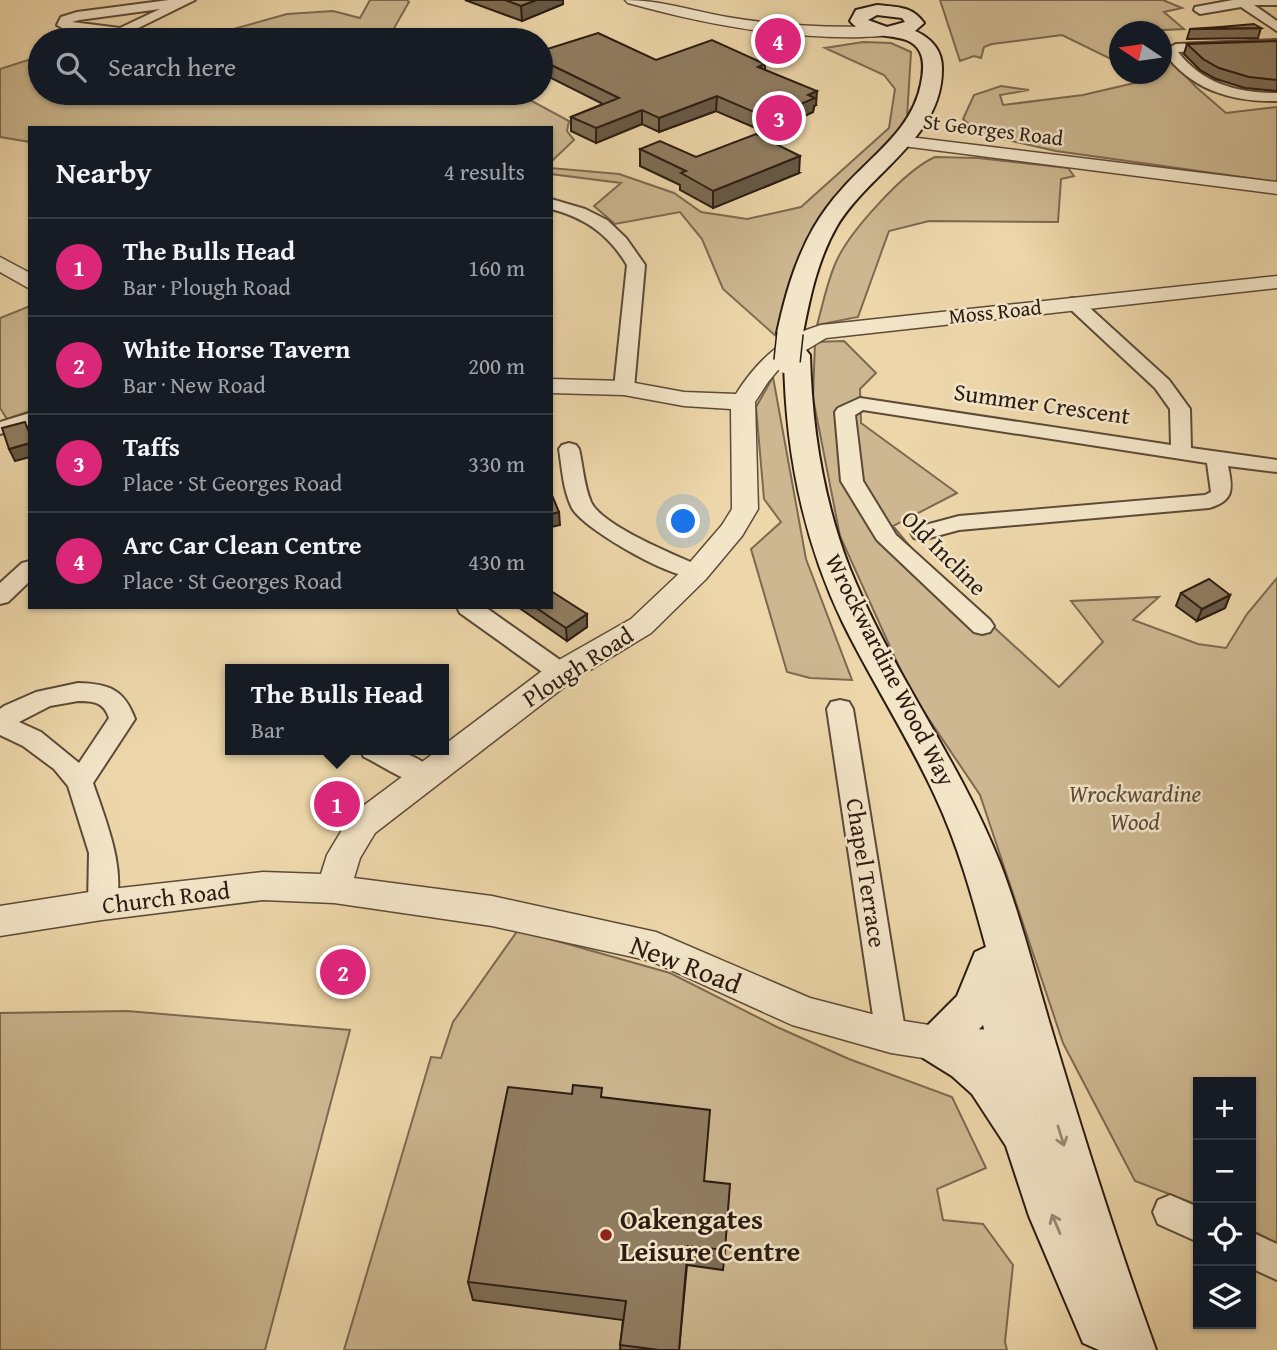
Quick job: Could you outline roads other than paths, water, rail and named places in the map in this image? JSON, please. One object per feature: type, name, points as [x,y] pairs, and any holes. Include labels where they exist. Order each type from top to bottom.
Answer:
[{"type":"main road","points":[[859,21],[859,16],[866,12],[914,10],[906,29],[891,31]]},
{"type":"main road","name":"Wrockwardine Wood Way","points":[[914,10],[943,54],[947,71],[936,118],[860,203],[838,232],[815,276],[794,345],[788,423],[795,472],[822,574],[950,835],[989,965],[1089,1230],[1130,1350]]},
{"type":"main road","name":"Wrockwardine Wood Way","points":[[859,21],[863,26],[891,31],[920,41],[931,55],[933,70],[929,95],[915,139]]},
{"type":"main road","name":"Wrockwardine Wood Way","points":[[794,345],[797,400],[805,461],[826,543],[835,570],[878,656],[962,813],[983,868],[1021,1047],[1030,1148],[1052,1216],[1111,1350]]},
{"type":"main road","points":[[989,965],[973,1007],[938,1044],[970,1063],[988,1079],[1030,1148]]},
{"type":"street","points":[[634,0],[770,29],[833,33],[891,31]]},
{"type":"street","points":[[86,28],[64,25],[66,20],[77,16],[186,1]]},
{"type":"street","points":[[132,28],[186,1]]},
{"type":"street","points":[[1200,10],[1241,2],[1277,1]]},
{"type":"street","points":[[1241,2],[1277,27]]},
{"type":"street","points":[[833,33],[859,21]]},
{"type":"street","points":[[1277,44],[1176,48],[1170,51],[1205,85],[1256,98],[1277,97]]},
{"type":"street","name":"St Georges Road","points":[[915,139],[1277,188]]},
{"type":"street","points":[[553,205],[590,215],[607,227],[626,248],[636,265],[624,388]]},
{"type":"street","points":[[0,263],[28,282]]},
{"type":"street","name":"Moss Road","points":[[743,402],[759,374],[785,349],[821,332],[1277,282]]},
{"type":"street","points":[[1074,303],[1162,384],[1180,409],[1181,451]]},
{"type":"street","points":[[553,386],[624,388],[684,399],[743,402]]},
{"type":"street","name":"Plough Road","points":[[334,890],[344,855],[363,824],[422,776],[561,673],[642,626],[696,573],[733,530],[745,509],[743,402]]},
{"type":"street","name":"Summer Crescent","points":[[860,404],[1277,466]]},
{"type":"street","name":"Old Incline","points":[[860,404],[845,412],[852,481],[888,540],[982,626]]},
{"type":"street","points":[[0,428],[28,420]]},
{"type":"street","points":[[569,449],[583,510],[596,521],[646,551],[696,573]]},
{"type":"street","points":[[922,533],[960,523],[1209,501],[1221,495],[1222,485],[1216,457]]},
{"type":"street","points":[[0,596],[28,570]]},
{"type":"street","points":[[471,609],[561,673]]},
{"type":"street","points":[[79,782],[122,719],[121,708],[115,699],[105,693],[89,691],[62,695],[16,710],[0,723],[33,739],[63,762],[79,782],[103,853],[102,905]]},
{"type":"street","name":"Chapel Terrace","points":[[840,709],[891,1037]]},
{"type":"street","points":[[384,755],[422,776]]},
{"type":"street","name":"Church Road","points":[[0,921],[102,905],[262,886],[334,890]]},
{"type":"street","name":"New Road","points":[[334,890],[492,911],[656,947],[805,1013],[891,1037],[938,1044],[1021,1047]]},
{"type":"street","points":[[1256,1252],[1277,1263]]},
{"type":"place","name":"Arc Car Clean Centre","points":[[778,41]]},
{"type":"place","name":"Taffs","points":[[779,118]]},
{"type":"place","name":"The Bulls Head","points":[[337,804]]},
{"type":"place","name":"White Horse Tavern","points":[[343,972]]},
{"type":"place","name":"Oakengates Leisure Centre","points":[[606,1235]]},
{"type":"park label","name":"Wrockwardine Wood","points":[[1135,808]]}]
